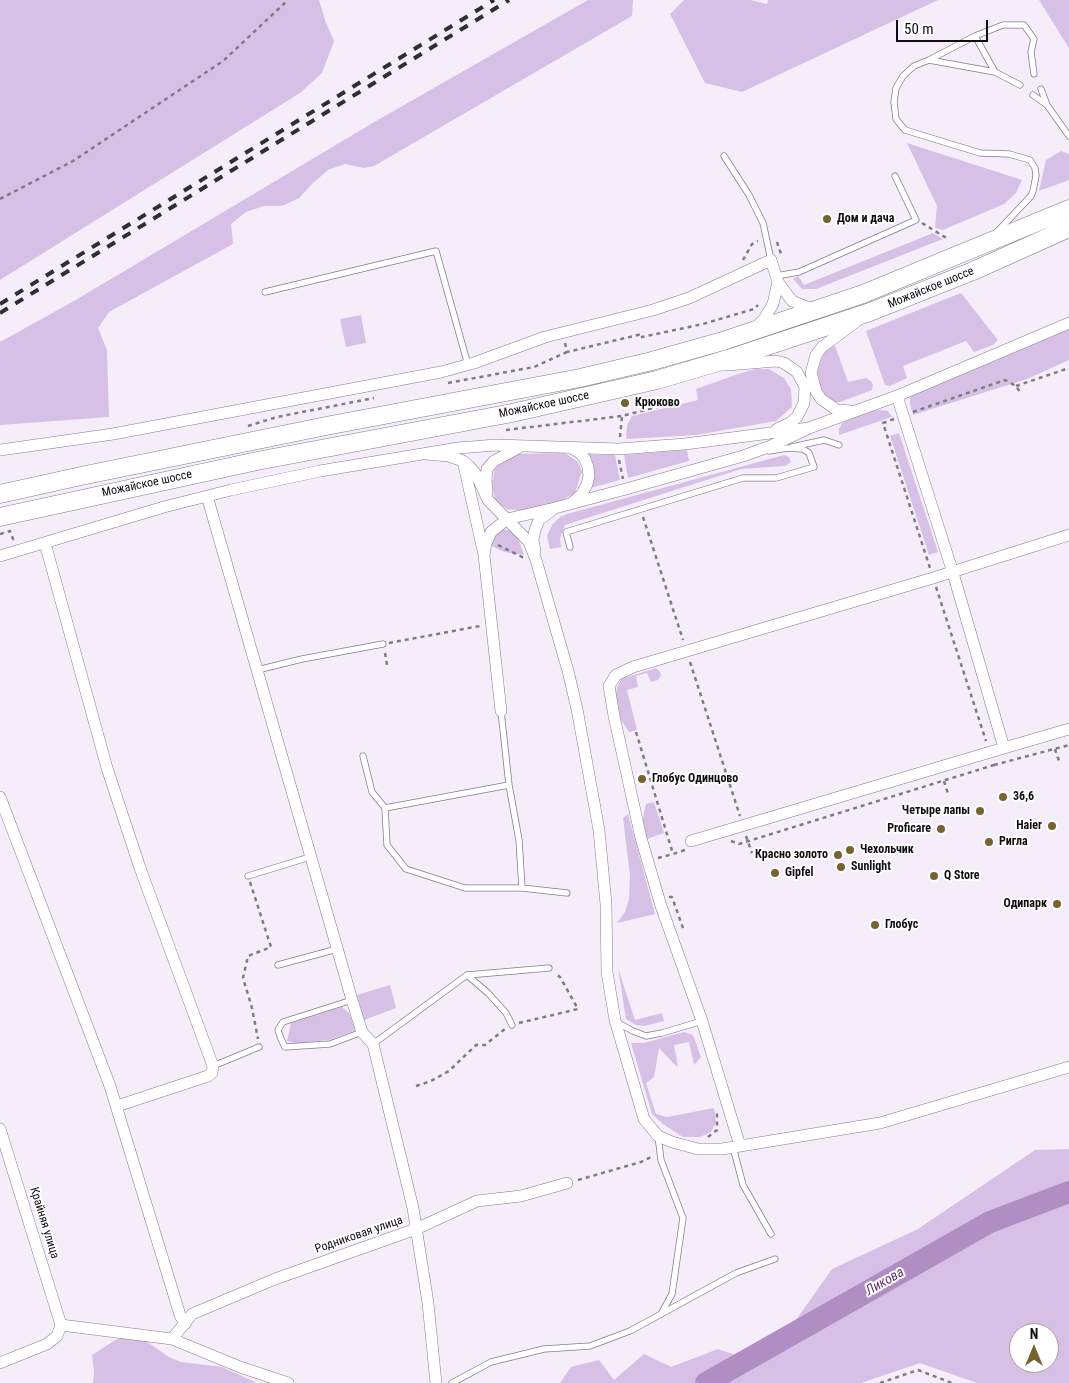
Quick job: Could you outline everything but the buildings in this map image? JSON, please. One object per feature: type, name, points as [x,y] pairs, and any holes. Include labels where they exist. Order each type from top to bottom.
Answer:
[{"type":"main road","name":"Можайское шоссе","points":[[0,494],[326,426],[580,378],[652,361],[751,332],[863,294],[1069,209]]},
{"type":"main road","name":"Можайское шоссе","points":[[0,517],[257,461],[512,413],[594,395],[696,369],[870,312],[973,271],[1069,228]]},
{"type":"street","points":[[0,450],[113,434],[441,372],[468,365],[562,333],[653,310],[689,298],[771,260],[777,279],[792,301],[807,307],[822,308]]},
{"type":"street","points":[[751,332],[764,319],[773,304],[777,279]]},
{"type":"street","points":[[855,411],[836,410],[821,399],[812,381],[813,364],[822,347],[870,312]]},
{"type":"street","points":[[484,555],[491,532],[507,519],[570,504],[743,456],[771,446],[809,428],[897,396],[1069,322]]},
{"type":"street","points":[[696,369],[776,361],[784,363],[797,372],[805,387],[802,411],[790,423],[766,434]]},
{"type":"street","points":[[897,396],[1004,748]]},
{"type":"street","points":[[0,556],[206,496],[320,471],[458,448],[524,445],[619,449],[685,444],[809,428]]},
{"type":"street","points":[[488,500],[486,480],[488,469],[494,461],[524,445]]},
{"type":"street","points":[[569,447],[580,453],[588,467],[587,484],[582,494],[570,504]]},
{"type":"street","points":[[426,454],[449,456],[463,461],[476,474],[488,500],[529,542],[536,560],[577,709],[599,830],[606,904],[607,972],[615,1020],[644,1119],[658,1136],[698,1149],[722,1149],[880,1123],[1069,1067]]},
{"type":"street","points":[[463,461],[484,555],[501,711]]},
{"type":"street","points":[[206,496],[352,1000],[362,1032],[373,1044],[413,1208],[428,1303],[436,1383]]},
{"type":"street","points":[[536,560],[535,530],[539,520],[555,508]]},
{"type":"street","points":[[737,1147],[727,1103],[702,1021],[662,906],[641,838],[609,686],[616,675],[633,666],[933,578],[1069,535]]},
{"type":"street","points":[[44,543],[122,813],[140,868],[213,1066],[212,1073],[208,1076],[117,1106]]},
{"type":"street","points":[[691,841],[1069,729]]},
{"type":"street","points":[[0,797],[117,1106],[180,1315],[185,1324]]},
{"type":"street","name":"Крайняя улица","points":[[0,1129],[61,1324]]},
{"type":"street","name":"Родниковая улица","points":[[172,1339],[192,1314],[275,1279],[416,1229],[477,1201],[521,1196],[567,1183]]},
{"type":"street","points":[[0,1363],[47,1344],[57,1336],[61,1324],[172,1339],[240,1368],[288,1383]]},
{"type":"lane","points":[[982,246],[1031,196],[1036,176],[1035,168],[1030,160],[1009,154],[980,153],[905,130],[896,119],[894,102],[896,88],[902,76],[914,66],[928,61],[975,36],[1003,25],[1024,25],[1034,39],[1031,52],[1034,74]]},
{"type":"lane","points":[[975,36],[995,72]]},
{"type":"lane","points":[[928,61],[948,62],[995,72],[1020,84]]},
{"type":"lane","points":[[1041,89],[1047,105],[1069,136]]},
{"type":"lane","points":[[1033,95],[1047,105]]},
{"type":"lane","points":[[724,156],[749,195],[763,224],[771,260]]},
{"type":"lane","points":[[777,279],[789,273],[799,272],[916,220],[895,176]]},
{"type":"lane","points":[[265,292],[436,251],[468,365]]},
{"type":"lane","points":[[743,456],[824,440],[839,445]]},
{"type":"lane","points":[[570,547],[566,532],[743,478],[776,478],[814,467],[809,453],[803,449],[788,448]]},
{"type":"lane","points":[[257,670],[302,659],[383,644]]},
{"type":"lane","points":[[501,711],[519,840],[522,888]]},
{"type":"lane","points":[[363,756],[372,792],[385,808],[387,845],[406,869],[465,888],[522,888],[567,893]]},
{"type":"lane","points":[[385,808],[510,785]]},
{"type":"lane","points":[[248,876],[310,857]]},
{"type":"lane","points":[[278,965],[337,949]]},
{"type":"lane","points":[[373,1044],[467,975],[549,968]]},
{"type":"lane","points":[[467,975],[488,993],[506,1014],[512,1025]]},
{"type":"lane","points":[[352,1000],[283,1022],[278,1030],[285,1047],[330,1044],[362,1032]]},
{"type":"lane","points":[[615,1020],[632,1031],[646,1036],[702,1021]]},
{"type":"lane","points":[[213,1066],[259,1047]]},
{"type":"lane","points":[[658,1136],[662,1160],[683,1218],[672,1294],[661,1314]]},
{"type":"lane","points":[[737,1147],[743,1185],[771,1234]]},
{"type":"lane","points":[[452,1383],[491,1362],[544,1349],[590,1346],[630,1331],[736,1273],[775,1259]]},
{"type":"path","points":[[0,199],[73,161],[223,61],[288,0]]},
{"type":"path","points":[[916,220],[948,239]]},
{"type":"path","points":[[742,261],[752,244],[774,235],[789,273]]},
{"type":"path","points":[[562,333],[567,352],[642,334],[642,337],[703,324],[754,309],[763,301]]},
{"type":"path","points":[[1016,386],[1069,368]]},
{"type":"path","points":[[987,745],[883,423],[1005,380],[1016,386],[1020,392]]},
{"type":"path","points":[[641,509],[752,853]]},
{"type":"path","points":[[0,534],[10,531],[13,539],[6,541]]},
{"type":"path","points":[[488,539],[529,561],[536,560]]},
{"type":"path","points":[[387,665],[383,644],[491,624]]},
{"type":"path","points":[[994,766],[1069,745]]},
{"type":"path","points":[[1055,748],[1060,764]]},
{"type":"path","points":[[944,781],[948,794]]},
{"type":"path","points":[[248,876],[270,947],[248,956],[243,978],[252,1008],[259,1047]]},
{"type":"path","points":[[665,898],[672,897],[685,934]]},
{"type":"path","points":[[703,1139],[710,1137],[717,1130],[716,1107],[727,1103]]},
{"type":"path","points":[[567,1183],[641,1162],[660,1153]]},
{"type":"path","points":[[880,1383],[918,1370],[952,1383]]},
{"type":"shaded area","points":[[0,0],[319,0],[334,41],[322,73],[300,93],[0,280]]},
{"type":"shaded area","points":[[588,0],[633,0],[632,16],[374,166],[364,168],[345,164],[328,170],[299,198],[282,206],[264,206],[246,212],[231,224],[233,244],[109,312],[98,328],[107,350],[109,417],[0,425],[0,342],[74,301],[376,121]]},
{"type":"shaded area","points":[[684,0],[751,0],[767,4],[768,0],[938,0],[742,92],[705,83],[670,14]]},
{"type":"shaded area","points":[[1039,0],[1069,0],[1069,48]]},
{"type":"shaded area","points":[[907,143],[1022,180],[1016,193],[1004,204],[943,230],[935,228],[937,206]]},
{"type":"shaded area","points":[[1061,151],[1069,154],[1069,180],[1039,191],[1046,160]]},
{"type":"shaded area","points":[[933,233],[943,239],[816,289],[802,289],[793,279],[798,276],[804,285]]},
{"type":"shaded area","points":[[961,293],[998,340],[993,345],[974,352],[966,341],[903,366],[907,378],[890,386],[885,385],[866,331]]},
{"type":"shaded area","points":[[361,315],[366,343],[346,347],[340,319]]},
{"type":"shaded area","points":[[1069,326],[1069,360],[1027,379],[913,415],[910,397],[918,392]]},
{"type":"shaded area","points":[[835,346],[848,382],[866,378],[873,385],[872,390],[840,402],[828,402],[817,384],[818,370],[827,349]]},
{"type":"shaded area","points":[[755,369],[769,369],[784,378],[791,389],[792,407],[776,421],[696,435],[626,439],[627,425],[632,416],[698,400],[696,389]]},
{"type":"shaded area","points":[[870,411],[888,411],[892,417],[839,435],[842,423]]},
{"type":"shaded area","points":[[899,433],[938,552],[929,555],[890,436]]},
{"type":"shaded area","points":[[687,450],[689,461],[628,478],[624,455]]},
{"type":"shaded area","points":[[565,453],[578,462],[582,471],[575,493],[563,500],[524,511],[507,509],[495,500],[492,484],[495,469],[505,459],[516,454]]},
{"type":"shaded area","points":[[588,455],[615,455],[620,480],[590,488]]},
{"type":"shaded area","points":[[784,455],[789,457],[791,462],[785,466],[741,469],[565,525],[560,538],[561,547],[550,549],[547,536],[552,525],[560,517],[567,514]]},
{"type":"shaded area","points":[[501,529],[509,530],[518,538],[524,555],[504,552],[490,545],[493,537]]},
{"type":"shaded area","points":[[656,668],[661,676],[658,680],[651,682],[647,673],[636,676],[638,687],[627,690],[637,730],[629,732],[620,718],[616,693],[618,685],[621,679]]},
{"type":"shaded area","points":[[654,802],[664,833],[647,839],[643,820],[644,812],[646,804]]},
{"type":"shaded area","points":[[628,814],[655,914],[617,923],[625,912],[629,899],[630,875],[623,818]]},
{"type":"shaded area","points":[[618,968],[635,1020],[662,1013],[664,1021],[645,1026],[636,1025],[626,1019]]},
{"type":"shaded area","points":[[390,985],[396,1008],[364,1020],[357,995]]},
{"type":"shaded area","points":[[342,1007],[349,1013],[356,1030],[329,1040],[295,1043],[287,1041],[291,1023]]},
{"type":"shaded area","points":[[684,1032],[693,1035],[701,1057],[694,1065],[689,1042],[674,1045],[678,1066],[676,1066],[659,1048],[654,1077],[646,1083],[656,1114],[667,1117],[714,1108],[716,1122],[711,1132],[700,1137],[683,1137],[652,1114],[631,1043],[644,1043]]},
{"type":"shaded area","points":[[1069,1149],[1069,1383],[977,1383],[920,1363],[861,1383],[560,1383],[571,1367],[599,1360],[614,1380],[644,1354],[671,1367],[718,1349],[742,1357],[774,1346],[791,1327],[832,1269],[918,1229],[1035,1150]]},
{"type":"shaded area","points":[[130,1337],[143,1339],[169,1357],[181,1362],[222,1367],[257,1383],[93,1383],[92,1355],[117,1339]]},
{"type":"waterway","name":"Ликова","points":[[706,1383],[990,1222],[1069,1192]]},
{"type":"railway","points":[[0,304],[494,0]]},
{"type":"railway","points":[[0,313],[509,0]]},
{"type":"place","name":"Дом и дача","points":[[827,219]]},
{"type":"place","name":"Крюково","points":[[625,403]]},
{"type":"place","name":"Глобус Одинцово","points":[[642,779]]},
{"type":"place","name":"36,6","points":[[1003,797]]},
{"type":"place","name":"Четыре лапы","points":[[980,811]]},
{"type":"place","name":"Haier","points":[[1052,826]]},
{"type":"place","name":"Proficare","points":[[941,829]]},
{"type":"place","name":"Ригла","points":[[989,842]]},
{"type":"place","name":"Чехольчик","points":[[850,850]]},
{"type":"place","name":"Красно золото","points":[[838,855]]},
{"type":"place","name":"Sunlight","points":[[841,867]]},
{"type":"place","name":"Gipfel","points":[[775,873]]},
{"type":"place","name":"Q Store","points":[[934,876]]},
{"type":"place","name":"Одипарк","points":[[1057,904]]},
{"type":"place","name":"Глобус","points":[[875,925]]}]
